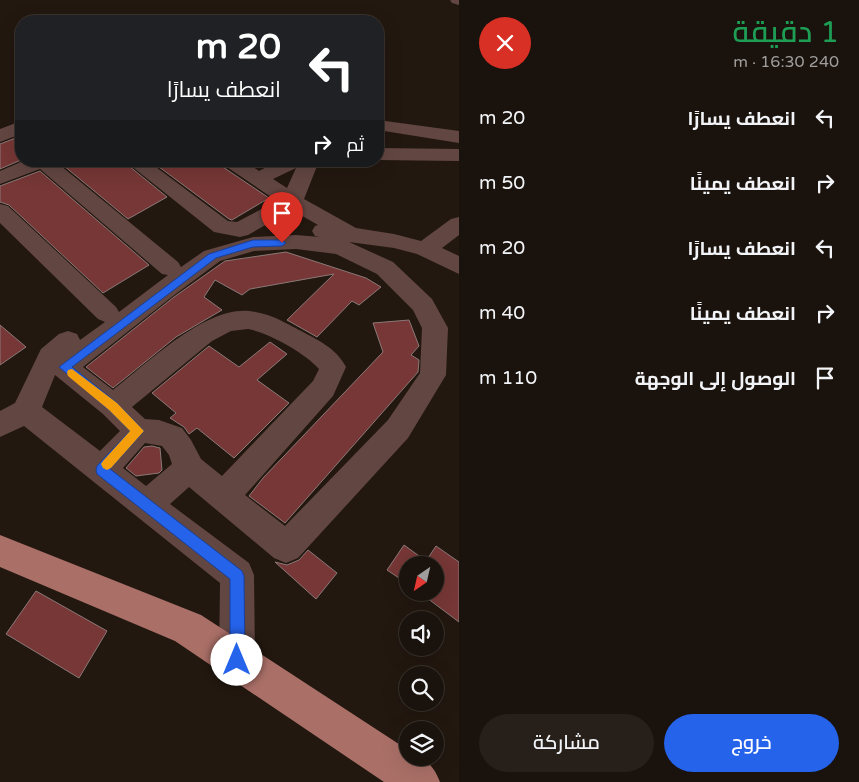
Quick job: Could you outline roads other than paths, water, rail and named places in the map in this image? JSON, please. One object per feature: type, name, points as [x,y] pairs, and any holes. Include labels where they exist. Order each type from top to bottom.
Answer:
[{"type":"main road","points":[[0,551],[188,628],[420,782]]},
{"type":"street","points":[[384,126],[459,137]]},
{"type":"street","points":[[0,136],[15,130]]},
{"type":"street","points":[[384,154],[459,155]]},
{"type":"street","points":[[0,178],[27,167]]},
{"type":"street","points":[[49,167],[170,268]]},
{"type":"street","points":[[143,167],[222,226],[240,230],[294,228],[349,233],[425,249],[458,264]]},
{"type":"street","points":[[240,167],[292,201],[349,233]]},
{"type":"street","points":[[258,179],[282,167]]},
{"type":"street","points":[[237,660],[237,576],[102,470],[13,418],[50,356],[185,257],[240,230],[292,201],[306,167]]},
{"type":"street","points":[[0,211],[107,313]]},
{"type":"street","points":[[425,249],[459,224]]},
{"type":"street","points":[[102,470],[138,431],[157,430],[180,443],[189,468],[286,547],[398,429],[433,375],[435,328],[424,305],[385,268],[341,247],[296,242],[253,244],[212,256],[64,367],[113,406],[138,431]]},
{"type":"street","points":[[113,406],[203,334],[226,322],[248,320],[265,323],[320,352],[333,367],[323,388],[224,496]]},
{"type":"street","points":[[147,505],[189,468]]}]
